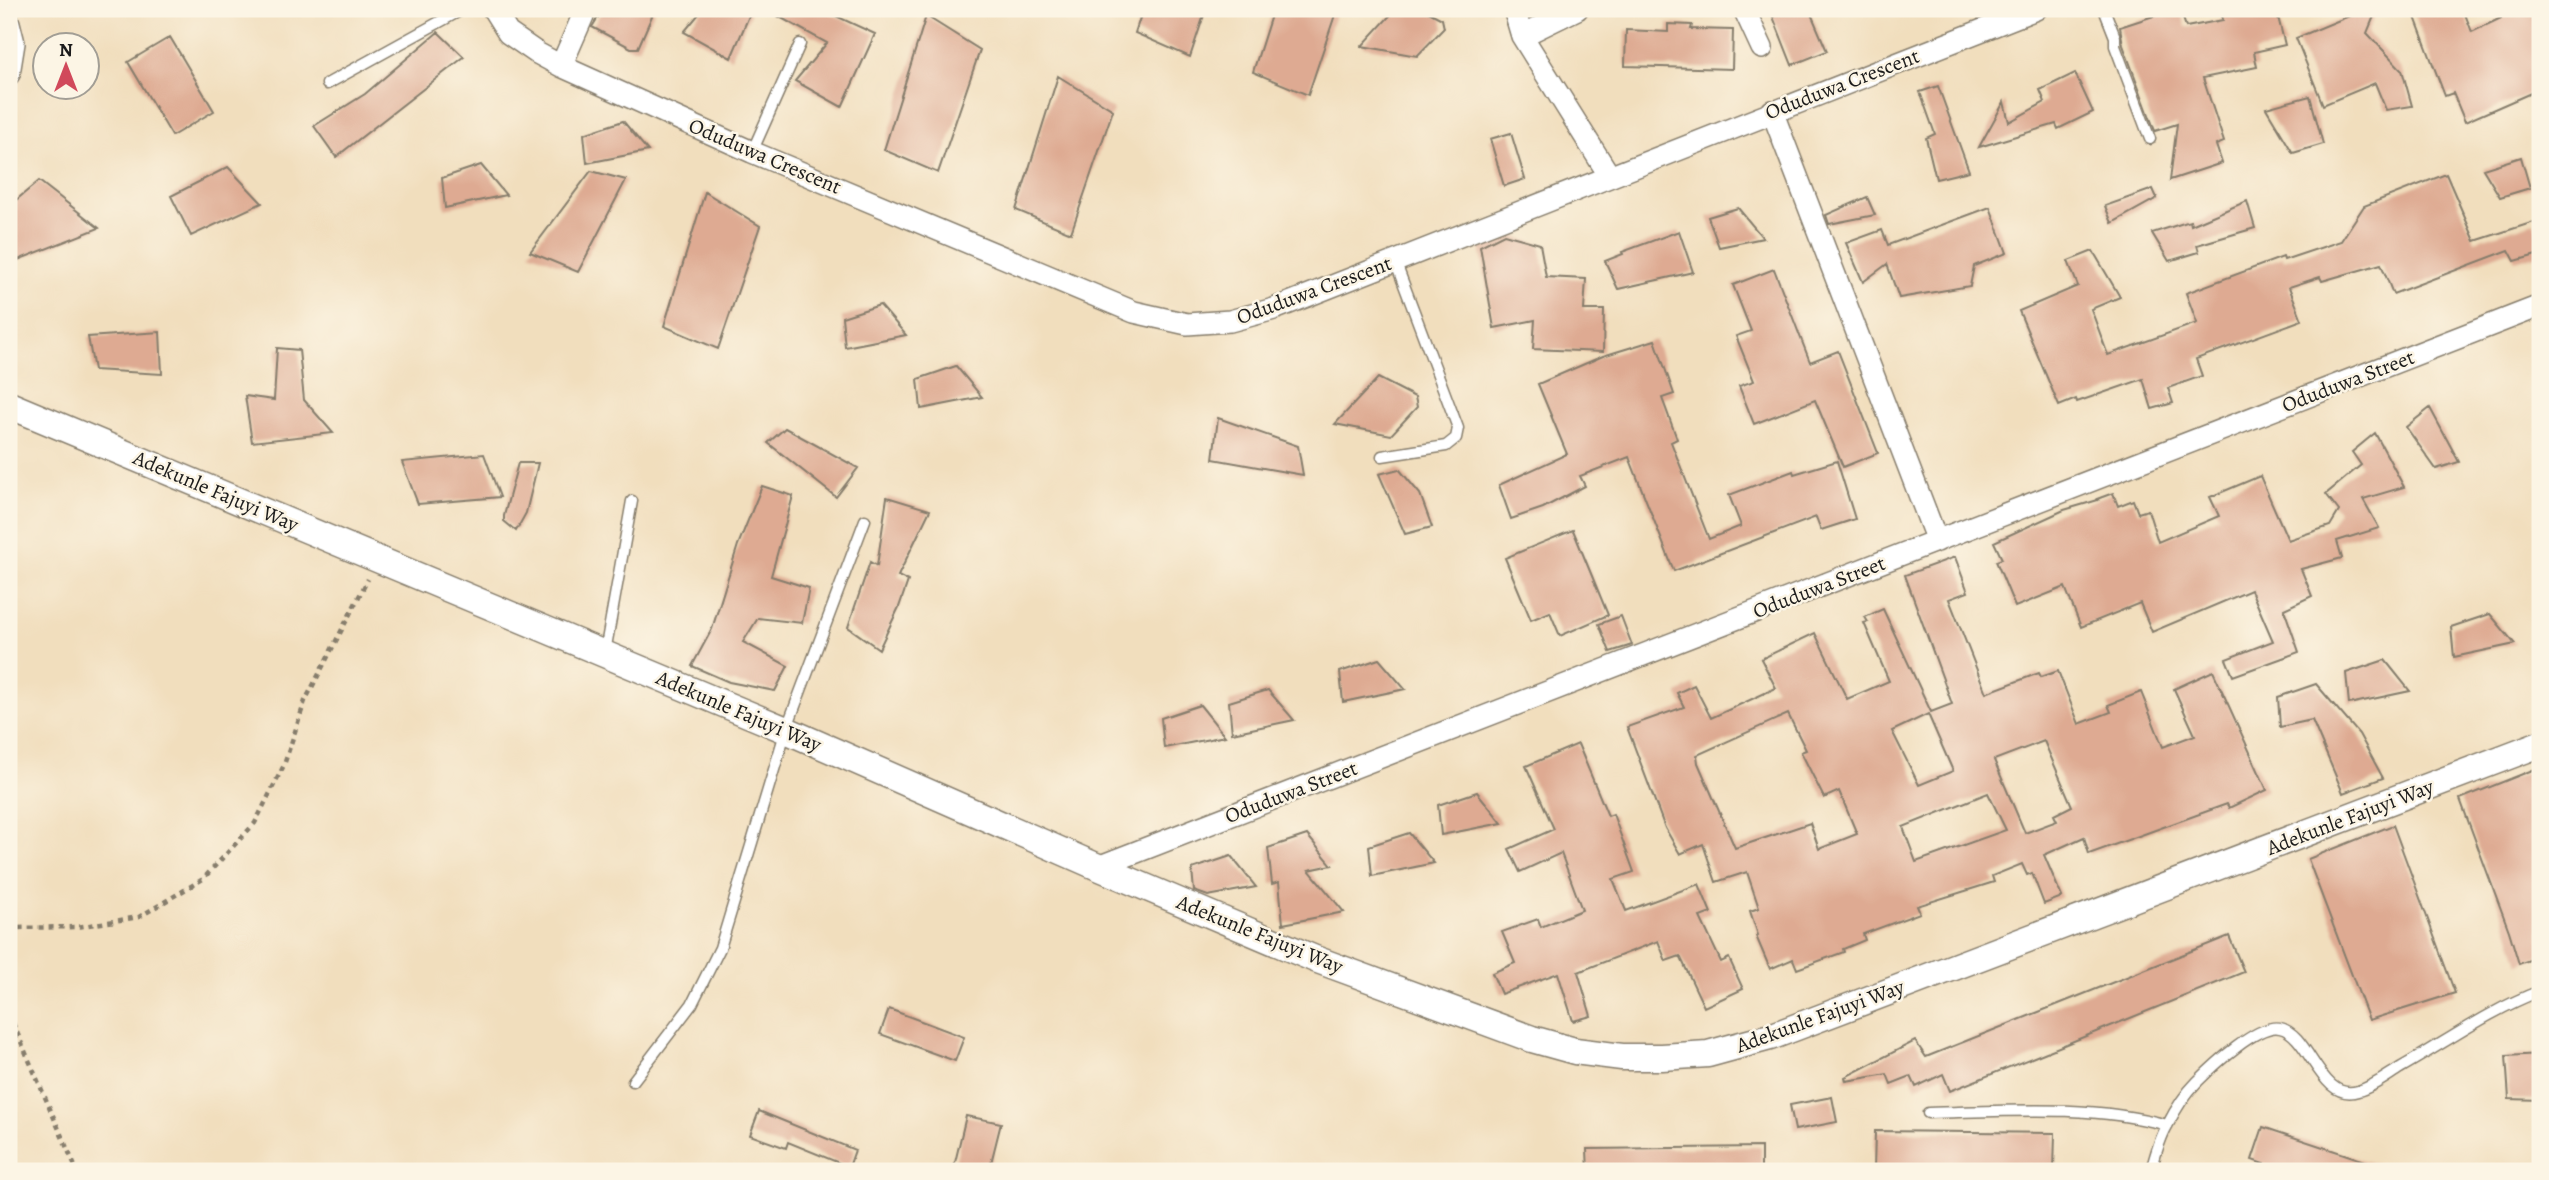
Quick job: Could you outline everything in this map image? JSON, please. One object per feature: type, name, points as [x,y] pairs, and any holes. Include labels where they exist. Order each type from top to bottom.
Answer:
[{"type":"street","name":"Oduduwa Crescent","points":[[493,9],[508,33],[561,66],[752,152],[1134,312],[1187,324],[1230,321],[1274,309],[2036,9]]},
{"type":"street","points":[[561,66],[586,9]]},
{"type":"street","points":[[1514,9],[1522,36],[1609,175]]},
{"type":"street","points":[[1522,36],[1577,9]]},
{"type":"street","points":[[1744,9],[1762,48]]},
{"type":"street","points":[[9,23],[14,43],[9,74]]},
{"type":"street","points":[[1772,111],[1937,541]]},
{"type":"street","name":"Oduduwa Street","points":[[1098,867],[2540,306]]},
{"type":"street","name":"Adekunle Fajuyi Way","points":[[9,405],[786,730],[1098,867],[1315,958],[1532,1039],[1575,1051],[1622,1057],[1708,1054],[1770,1037],[2540,744]]},
{"type":"lane","points":[[327,84],[463,9]]},
{"type":"lane","points":[[2104,9],[2150,139]]},
{"type":"lane","points":[[752,152],[800,44]]},
{"type":"lane","points":[[1382,456],[1447,446],[1456,438],[1458,428],[1395,261]]},
{"type":"lane","points":[[605,655],[632,501]]},
{"type":"lane","points":[[633,1081],[692,1004],[720,948],[786,730],[865,520]]},
{"type":"lane","points":[[2151,1171],[2167,1125],[2196,1084],[2251,1036],[2267,1029],[2283,1028],[2295,1038],[2329,1083],[2340,1090],[2357,1092],[2443,1044],[2495,1011],[2540,991]]},
{"type":"lane","points":[[1928,1113],[2072,1110],[2117,1113],[2167,1125]]},
{"type":"path","points":[[9,926],[77,927],[139,917],[204,879],[255,823],[284,765],[305,701],[379,560]]},
{"type":"path","points":[[9,1014],[77,1171]]},
{"type":"building","points":[[603,9],[655,9],[638,48],[631,48],[592,27]]},
{"type":"building","points":[[703,9],[752,9],[731,58],[684,32]]},
{"type":"building","points":[[765,9],[821,9],[875,34],[842,107],[795,81],[827,43]]},
{"type":"building","points":[[1143,9],[1206,9],[1190,57],[1135,33]]},
{"type":"building","points":[[1273,9],[1337,9],[1308,95],[1253,72]]},
{"type":"building","points":[[1396,9],[1423,9],[1442,19],[1444,28],[1417,56],[1362,46]]},
{"type":"building","points":[[1770,9],[1809,9],[1827,51],[1792,65]]},
{"type":"building","points":[[2180,9],[2186,27],[2223,20],[2221,9],[2276,9],[2285,45],[2254,52],[2257,67],[2203,78],[2224,142],[2216,145],[2222,163],[2170,180],[2177,124],[2155,131],[2123,45],[2120,27]]},
{"type":"building","points":[[2366,9],[2377,9],[2367,33],[2402,70],[2412,106],[2386,110],[2375,83],[2323,105],[2296,38]]},
{"type":"building","points":[[2412,9],[2463,9],[2472,32],[2501,18],[2502,9],[2540,9],[2540,89],[2465,122],[2453,93],[2445,96]]},
{"type":"building","points":[[926,16],[980,50],[938,173],[884,150]]},
{"type":"building","points":[[1668,24],[1692,25],[1691,29],[1733,30],[1732,69],[1625,66],[1626,30],[1668,32]]},
{"type":"building","points":[[438,32],[464,57],[336,157],[314,126],[365,94]]},
{"type":"building","points":[[170,37],[214,111],[172,136],[128,62]]},
{"type":"building","points":[[2075,73],[2093,112],[2058,129],[2056,124],[1979,147],[2004,102],[2009,122],[2045,102],[2040,90]]},
{"type":"building","points":[[1058,76],[1113,110],[1071,233],[1016,210]]},
{"type":"building","points":[[1938,86],[1969,171],[1936,179],[1926,138],[1935,134],[1920,92]]},
{"type":"building","points":[[2310,96],[2323,144],[2293,153],[2266,108]]},
{"type":"building","points":[[623,121],[648,151],[587,163],[584,134]]},
{"type":"building","points":[[1511,133],[1525,179],[1504,186],[1490,139]]},
{"type":"building","points":[[2521,157],[2530,188],[2500,197],[2483,169]]},
{"type":"building","points":[[481,165],[506,195],[445,208],[442,178]]},
{"type":"building","points":[[228,167],[262,203],[191,236],[171,196]]},
{"type":"building","points":[[591,171],[626,180],[578,272],[530,252]]},
{"type":"building","points":[[2446,174],[2475,241],[2534,222],[2540,239],[2540,254],[2515,261],[2509,250],[2393,294],[2381,264],[2322,281],[2320,277],[2289,287],[2302,320],[2196,359],[2202,376],[2168,388],[2173,403],[2152,409],[2143,379],[2059,406],[2019,311],[2078,286],[2068,261],[2093,251],[2120,297],[2091,309],[2108,355],[2197,323],[2186,293],[2283,257],[2284,260],[2341,241],[2364,206]]},
{"type":"building","points":[[39,181],[99,228],[18,260],[9,206]]},
{"type":"building","points":[[2153,189],[2157,198],[2112,223],[2105,206]]},
{"type":"building","points":[[705,192],[760,226],[718,349],[664,326]]},
{"type":"building","points":[[1867,197],[1875,215],[1829,224],[1826,215]]},
{"type":"building","points":[[2247,201],[2255,228],[2197,245],[2199,252],[2169,261],[2152,233],[2190,221],[2191,225]]},
{"type":"building","points":[[1990,207],[2007,253],[1974,266],[1970,286],[1899,298],[1887,264],[1863,282],[1846,243],[1882,230],[1888,245]]},
{"type":"building","points":[[1738,208],[1763,238],[1719,247],[1708,217]]},
{"type":"building","points":[[1679,231],[1693,272],[1618,289],[1605,261]]},
{"type":"building","points":[[1504,234],[1540,244],[1546,277],[1586,279],[1584,310],[1604,310],[1603,352],[1533,349],[1535,320],[1494,328],[1480,246]]},
{"type":"building","points":[[1774,269],[1810,362],[1838,351],[1878,453],[1843,467],[1815,400],[1754,424],[1739,386],[1754,381],[1736,336],[1751,331],[1733,285]]},
{"type":"building","points":[[880,305],[906,335],[845,347],[842,317]]},
{"type":"building","points":[[160,332],[162,374],[94,370],[88,337]]},
{"type":"building","points":[[1655,340],[1674,394],[1662,398],[1677,439],[1671,442],[1709,539],[1741,526],[1729,495],[1793,471],[1794,474],[1837,461],[1855,519],[1821,530],[1816,517],[1674,571],[1629,457],[1580,476],[1585,486],[1543,508],[1511,519],[1499,485],[1567,454],[1538,384],[1603,356]]},
{"type":"building","points":[[277,348],[299,350],[304,400],[333,433],[252,442],[245,396],[274,400]]},
{"type":"building","points":[[956,366],[982,397],[921,409],[918,379]]},
{"type":"building","points":[[1378,378],[1415,397],[1417,407],[1391,435],[1335,424]]},
{"type":"building","points":[[2430,408],[2459,462],[2436,469],[2406,427]]},
{"type":"building","points":[[1218,418],[1298,446],[1303,475],[1213,459]]},
{"type":"building","points":[[785,428],[858,468],[836,497],[768,443]]},
{"type":"building","points":[[2375,433],[2404,487],[2363,499],[2379,528],[2337,541],[2342,558],[2301,569],[2312,596],[2284,609],[2299,652],[2233,676],[2226,659],[2273,641],[2251,590],[2152,632],[2140,603],[2081,627],[2065,587],[2015,607],[1996,561],[2002,559],[1994,542],[2064,510],[2113,493],[2118,506],[2133,500],[2138,513],[2148,510],[2158,542],[2219,516],[2210,497],[2260,476],[2288,540],[2330,526],[2339,511],[2326,494],[2361,465],[2352,452]]},
{"type":"building","points":[[484,454],[500,497],[418,504],[402,462]]},
{"type":"building","points":[[518,463],[538,463],[526,513],[516,531],[504,521],[504,516]]},
{"type":"building","points":[[1399,469],[1420,494],[1432,527],[1405,534],[1379,474]]},
{"type":"building","points":[[762,486],[793,496],[771,576],[809,588],[802,623],[758,618],[743,642],[788,666],[775,691],[729,682],[692,666],[712,629],[738,545]]},
{"type":"building","points":[[887,497],[930,510],[898,576],[908,581],[879,649],[848,627],[870,562],[877,566]]},
{"type":"building","points":[[1573,530],[1608,615],[1560,636],[1550,612],[1531,620],[1505,558]]},
{"type":"building","points":[[1955,557],[1968,592],[1949,599],[1986,693],[2039,673],[2041,677],[2058,671],[2079,724],[2111,712],[2108,705],[2141,692],[2163,747],[2195,735],[2174,689],[2213,671],[2267,790],[2229,808],[2227,804],[2089,854],[2084,837],[2044,855],[2062,897],[2044,904],[2032,873],[2027,875],[2022,864],[1992,876],[1994,882],[1917,906],[1920,913],[1863,934],[1865,940],[1843,949],[1844,952],[1797,969],[1793,959],[1770,969],[1756,936],[1758,935],[1750,911],[1759,908],[1747,872],[1716,882],[1703,844],[1680,854],[1665,828],[1627,727],[1684,707],[1677,693],[1694,685],[1711,718],[1776,688],[1761,659],[1815,633],[1847,699],[1889,681],[1864,623],[1868,622],[1865,617],[1883,609],[1931,712],[1952,704],[1905,575]],"holes":[[[1788,714],[1806,750],[1801,752],[1824,798],[1839,791],[1857,834],[1819,849],[1810,823],[1735,848],[1698,763],[1697,755]],[[1928,714],[1953,771],[1919,785],[1892,731]],[[2044,741],[2072,806],[2054,815],[2057,821],[2025,833],[1994,760]],[[1988,793],[2006,830],[1916,862],[1903,827]]]},
{"type":"building","points":[[2490,614],[2515,644],[2454,657],[2451,627]]},
{"type":"building","points":[[1621,616],[1632,645],[1610,652],[1599,624]]},
{"type":"building","points":[[1379,659],[1405,689],[1343,702],[1340,672]]},
{"type":"building","points":[[2385,660],[2410,691],[2349,704],[2346,673]]},
{"type":"building","points":[[2316,684],[2359,734],[2383,778],[2343,793],[2312,720],[2280,727],[2278,697]]},
{"type":"building","points":[[1268,690],[1294,720],[1232,733],[1229,702]]},
{"type":"building","points":[[1200,705],[1225,736],[1164,748],[1161,718]]},
{"type":"building","points":[[1578,744],[1608,816],[1613,814],[1634,872],[1613,879],[1626,911],[1699,884],[1711,913],[1700,917],[1721,962],[1729,958],[1743,989],[1704,1007],[1680,956],[1666,961],[1658,941],[1578,972],[1591,1016],[1573,1021],[1558,973],[1501,994],[1492,973],[1515,963],[1502,932],[1538,919],[1541,927],[1582,910],[1561,853],[1520,872],[1509,849],[1554,829],[1526,766]]},
{"type":"building","points":[[2540,767],[2540,956],[2519,964],[2460,799]]},
{"type":"building","points":[[1477,792],[1502,823],[1441,835],[1438,805]]},
{"type":"building","points":[[2393,825],[2455,993],[2369,1020],[2308,859]]},
{"type":"building","points":[[1409,833],[1434,863],[1372,876],[1369,846]]},
{"type":"building","points":[[1307,835],[1332,865],[1309,870],[1344,912],[1283,924],[1279,882],[1272,884],[1268,848]]},
{"type":"building","points":[[1231,856],[1256,887],[1208,896],[1194,891],[1192,869]]},
{"type":"building","points":[[2229,936],[2244,972],[1950,1091],[1943,1074],[1916,1087],[1911,1076],[1891,1084],[1887,1074],[1846,1081],[1845,1077],[1915,1041],[1926,1057]]},
{"type":"building","points":[[889,1009],[964,1037],[955,1061],[880,1034]]},
{"type":"building","points":[[2540,1054],[2540,1100],[2509,1099],[2506,1056]]},
{"type":"building","points":[[1832,1097],[1837,1122],[1795,1130],[1790,1105]]},
{"type":"building","points":[[759,1111],[855,1150],[849,1167],[788,1142],[786,1148],[750,1135]]},
{"type":"building","points":[[966,1116],[1001,1123],[989,1171],[953,1171]]},
{"type":"building","points":[[2263,1127],[2386,1168],[2385,1171],[2283,1171],[2252,1160]]},
{"type":"building","points":[[1875,1131],[2055,1133],[2054,1171],[1874,1171]]},
{"type":"building","points":[[1761,1147],[1761,1171],[1588,1171],[1587,1149]]}]
